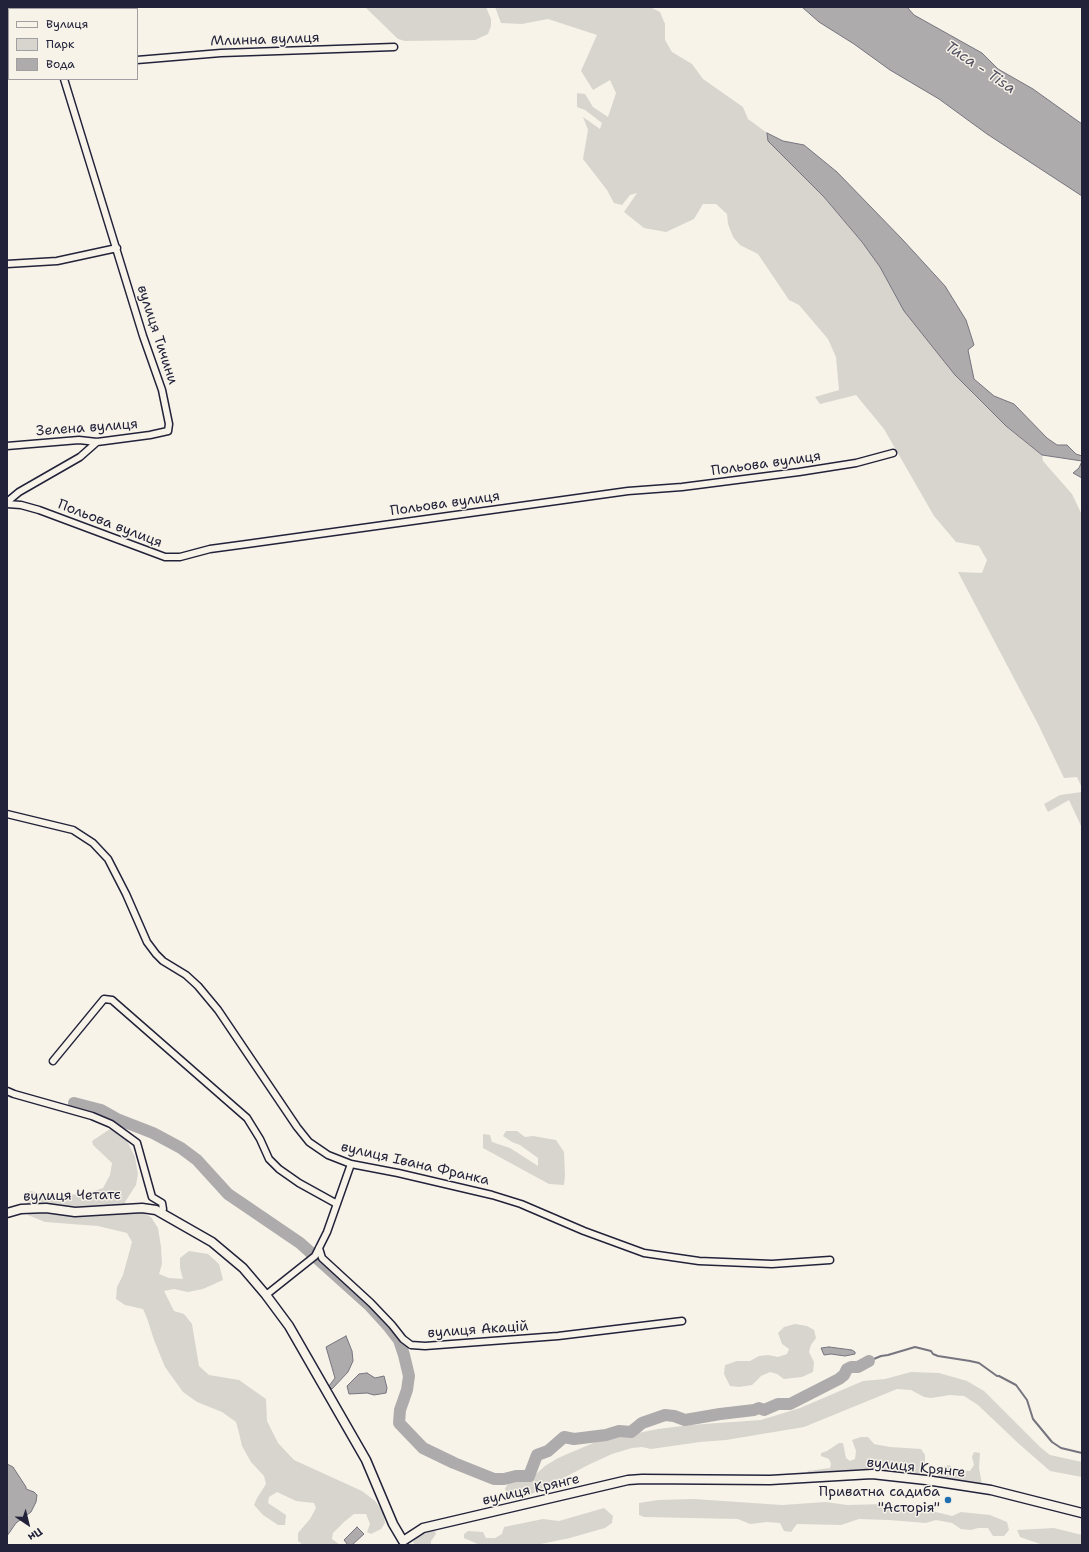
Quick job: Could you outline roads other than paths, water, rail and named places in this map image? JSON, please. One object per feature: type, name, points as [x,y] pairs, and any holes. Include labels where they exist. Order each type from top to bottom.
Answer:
[{"type":"street","name":"Млинна вулиця","points":[[138,60],[221,53],[394,47]]},
{"type":"street","name":"вулиця Тичини","points":[[64,80],[143,336],[162,390],[169,424],[168,431]]},
{"type":"street","points":[[7,264],[57,261],[116,248]]},
{"type":"street","name":"Зелена вулиця","points":[[7,446],[79,440],[97,442],[150,436],[168,431]]},
{"type":"street","name":"Польова вулиця","points":[[7,503],[19,492],[80,457],[97,442]]},
{"type":"street","name":"Польова вулиця","points":[[7,503],[39,510],[166,557],[180,557],[210,549],[628,491],[682,487],[799,472],[856,462],[893,453]]},
{"type":"street","name":"вулиця Івана Франка","points":[[7,814],[73,830],[93,843],[108,859],[126,894],[147,942],[156,954],[186,975],[198,986],[218,1010],[297,1127],[309,1142],[328,1155],[351,1164],[398,1173],[492,1195],[521,1204],[584,1231],[644,1253],[699,1261],[772,1264],[830,1260]]},
{"type":"street","points":[[53,1061],[104,999],[112,1000],[247,1118],[260,1138],[269,1159],[279,1169],[299,1183],[337,1204]]},
{"type":"street","points":[[7,1091],[92,1116],[111,1124],[137,1144],[152,1197],[162,1204],[163,1209],[161,1213]]},
{"type":"street","points":[[266,1295],[315,1256],[337,1204],[351,1164]]},
{"type":"street","name":"вулиця Четатє","points":[[7,1213],[20,1209],[46,1208],[75,1212],[142,1208],[156,1210],[161,1213]]},
{"type":"street","name":"вулиця Крянге","points":[[161,1213],[212,1242],[243,1268],[266,1295],[289,1326],[366,1460],[393,1524],[404,1543],[423,1528],[628,1480],[642,1479],[770,1480],[872,1474],[926,1480],[991,1490],[1082,1513]]},
{"type":"street","name":"вулиця Акацій","points":[[319,1248],[322,1258],[371,1302],[403,1339],[411,1345],[425,1346],[558,1336],[682,1321]]},
{"type":"water","name":"Тиса - Tisa","points":[[802,7],[907,7],[914,15],[982,53],[998,69],[1033,89],[1082,124],[1082,196],[987,134],[939,99],[890,70],[854,44],[819,22]]},
{"type":"water","points":[[767,133],[783,141],[804,145],[837,172],[902,239],[945,286],[966,320],[974,345],[968,350],[974,379],[994,396],[1014,404],[1047,438],[1057,445],[1067,445],[1076,454],[1082,456],[1082,461],[1042,455],[1006,426],[955,375],[904,311],[880,267],[862,242],[824,197],[768,141]]},
{"type":"water","points":[[1082,461],[1082,478],[1073,473],[1079,468]]},
{"type":"water","points":[[346,1336],[352,1351],[353,1361],[348,1372],[332,1389],[329,1386],[335,1378],[326,1347]]},
{"type":"water","points":[[829,1347],[852,1350],[855,1354],[845,1356],[831,1354],[824,1355],[821,1348]]},
{"type":"water","points":[[367,1373],[375,1378],[384,1376],[387,1388],[386,1393],[374,1395],[367,1393],[349,1394],[347,1386],[359,1374]]},
{"type":"water","points":[[7,1464],[13,1467],[26,1489],[37,1495],[36,1502],[31,1512],[16,1523],[7,1536]]},
{"type":"water","points":[[357,1527],[364,1534],[352,1545],[348,1545],[344,1540]]},
{"type":"waterway","points":[[74,1103],[101,1110],[117,1119],[153,1133],[181,1148],[197,1160],[228,1194],[300,1243],[369,1305],[399,1340],[409,1376],[407,1390],[400,1410],[399,1423],[423,1448],[454,1463],[494,1479],[529,1476],[537,1455],[548,1451],[564,1437],[574,1439],[606,1435],[619,1431],[631,1432],[642,1423],[665,1415],[674,1416],[685,1420],[759,1408],[764,1410],[778,1404],[790,1404],[839,1379],[844,1375],[847,1369],[851,1367],[858,1367],[869,1361]]},
{"type":"waterway","points":[[869,1361],[881,1356],[915,1347],[931,1351],[933,1354],[938,1356],[979,1363],[997,1376],[1016,1385],[1027,1400],[1033,1419],[1052,1442],[1061,1448],[1082,1453]]},
{"type":"place","name":"Приватна садиба \"Асторія\"","points":[[948,1500]]}]
